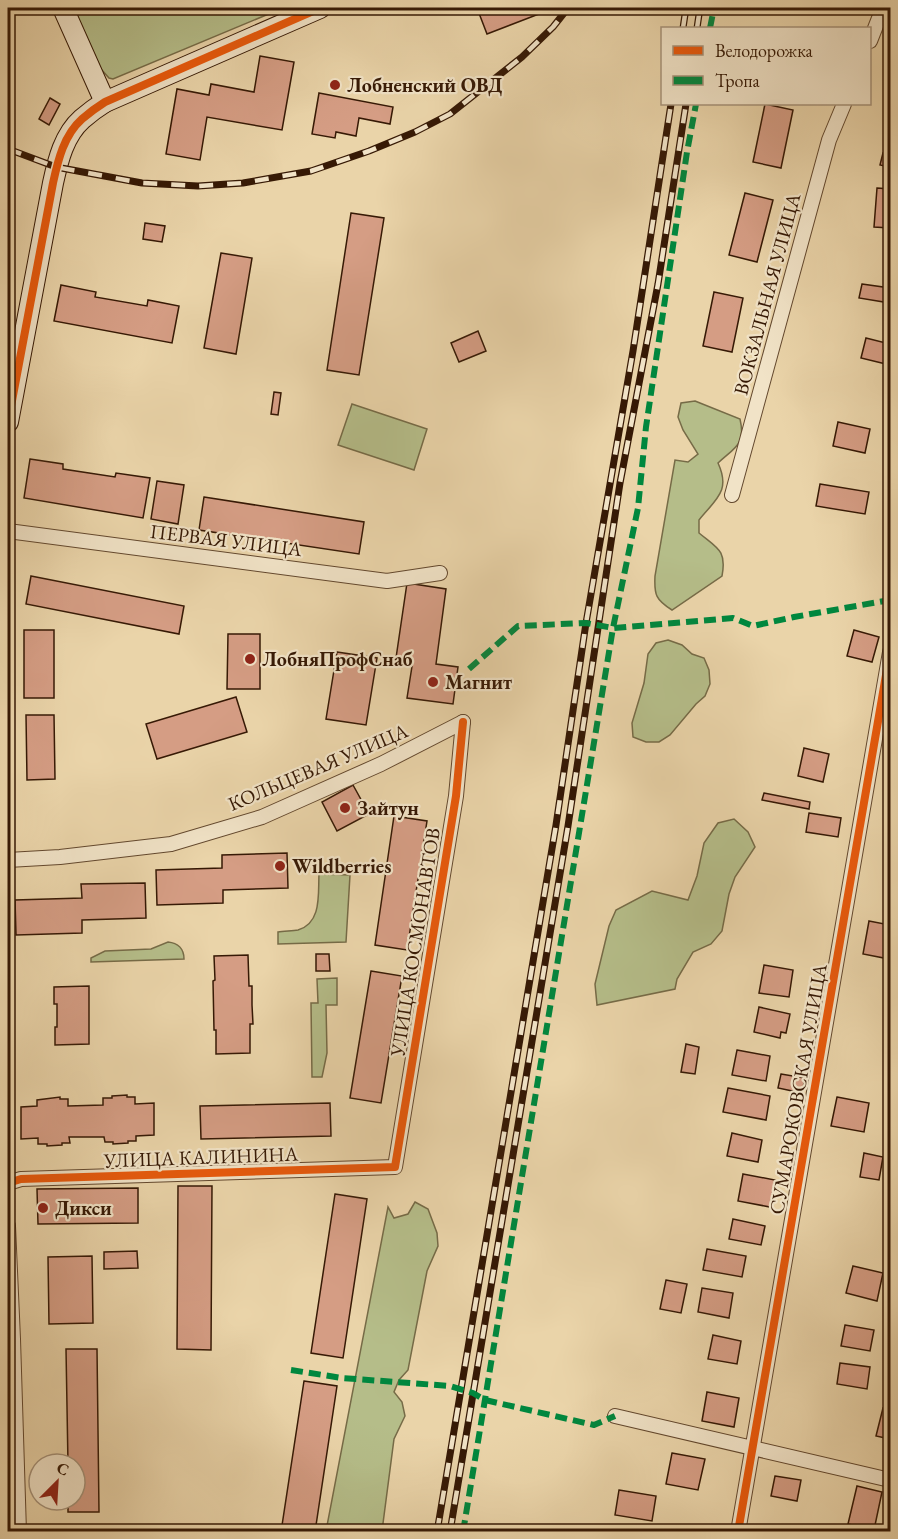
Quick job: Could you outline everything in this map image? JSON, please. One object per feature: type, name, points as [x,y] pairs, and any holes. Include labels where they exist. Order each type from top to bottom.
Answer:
[{"type":"street","points":[[63,8],[105,102]]},
{"type":"street","points":[[8,423],[56,167],[67,136],[81,120],[105,102],[320,8]]},
{"type":"street","points":[[871,38],[883,8]]},
{"type":"street","name":"ВОКЗАЛЬНАЯ УЛИЦА","points":[[732,495],[829,140],[844,105]]},
{"type":"street","name":"ПЕРВАЯ УЛИЦА","points":[[8,531],[387,581],[440,573]]},
{"type":"street","name":"СУМАРОКОВСКАЯ УЛИЦА","points":[[738,1532],[891,652]]},
{"type":"street","name":"КОЛЬЦЕВАЯ УЛИЦА","points":[[8,860],[60,857],[171,844],[262,817],[381,764],[462,722]]},
{"type":"street","name":"УЛИЦА КОСМОНАВТОВ","points":[[396,1167],[456,795],[462,722]]},
{"type":"street","name":"УЛИЦА КАЛИНИНА","points":[[8,1183],[21,1179],[396,1167]]},
{"type":"street","points":[[8,1226],[19,1532]]},
{"type":"street","points":[[615,1416],[891,1480]]},
{"type":"green space","points":[[72,8],[283,8],[113,79],[101,69]]},
{"type":"green space","points":[[695,401],[740,419],[741,435],[738,445],[718,463],[723,481],[720,494],[699,520],[699,533],[716,546],[722,555],[722,576],[672,610],[657,596],[655,576],[675,460],[688,462],[698,454],[678,417],[681,403]]},
{"type":"green space","points":[[352,404],[427,429],[414,470],[338,445]]},
{"type":"green space","points":[[668,640],[704,658],[709,670],[710,684],[705,696],[670,735],[659,742],[646,742],[633,737],[632,723],[644,683],[648,654],[656,643]]},
{"type":"green space","points":[[734,819],[748,832],[755,847],[735,877],[729,894],[722,931],[711,944],[693,952],[677,979],[675,989],[597,1005],[595,984],[609,926],[616,910],[652,891],[688,900],[697,876],[704,843],[718,823]]},
{"type":"green space","points":[[319,874],[350,875],[346,942],[278,944],[278,932],[298,930],[311,921],[317,907]]},
{"type":"green space","points":[[168,942],[180,947],[184,959],[91,962],[91,958],[105,951],[151,949]]},
{"type":"green space","points":[[337,978],[337,1005],[326,1005],[327,1053],[322,1077],[312,1077],[311,1003],[318,1003],[317,979]]},
{"type":"green space","points":[[415,1202],[428,1209],[437,1233],[438,1246],[427,1271],[408,1370],[399,1380],[394,1392],[402,1402],[405,1416],[394,1439],[382,1531],[326,1531],[388,1207],[394,1218],[408,1214]]},
{"type":"building","points":[[477,8],[539,8],[539,14],[487,34]]},
{"type":"building","points":[[260,56],[294,62],[282,130],[207,117],[200,160],[166,154],[177,89],[209,95],[211,84],[254,92]]},
{"type":"building","points":[[319,93],[393,107],[390,124],[359,118],[356,136],[336,132],[335,138],[312,134]]},
{"type":"building","points":[[50,98],[60,104],[49,125],[39,119]]},
{"type":"building","points":[[765,105],[793,110],[781,168],[753,162]]},
{"type":"building","points":[[883,153],[890,155],[890,167],[880,165]]},
{"type":"building","points":[[877,188],[890,189],[890,228],[874,227]]},
{"type":"building","points":[[745,193],[773,200],[757,262],[729,255]]},
{"type":"building","points":[[351,213],[384,218],[359,375],[327,370]]},
{"type":"building","points":[[145,223],[165,226],[162,242],[143,239]]},
{"type":"building","points":[[221,253],[252,258],[236,354],[204,348]]},
{"type":"building","points":[[862,284],[890,288],[890,303],[859,298]]},
{"type":"building","points":[[61,285],[96,292],[95,297],[147,306],[148,300],[179,306],[172,343],[54,321]]},
{"type":"building","points":[[714,292],[743,298],[732,352],[703,346]]},
{"type":"building","points":[[478,331],[486,351],[459,362],[451,343]]},
{"type":"building","points":[[866,338],[890,344],[890,365],[861,358]]},
{"type":"building","points":[[274,392],[281,393],[278,415],[271,414]]},
{"type":"building","points":[[838,422],[870,429],[865,453],[833,446]]},
{"type":"building","points":[[30,459],[63,464],[63,469],[115,477],[116,473],[150,478],[143,518],[24,498]]},
{"type":"building","points":[[157,481],[184,485],[178,524],[151,519]]},
{"type":"building","points":[[820,484],[869,492],[865,514],[816,506]]},
{"type":"building","points":[[204,497],[364,522],[359,554],[199,530]]},
{"type":"building","points":[[31,576],[184,606],[179,634],[26,604]]},
{"type":"building","points":[[407,583],[446,589],[436,664],[458,667],[453,704],[407,698],[413,660],[396,658]]},
{"type":"building","points":[[24,630],[54,630],[54,698],[24,698]]},
{"type":"building","points":[[854,630],[879,637],[872,662],[847,656]]},
{"type":"building","points":[[228,634],[260,634],[260,689],[227,689]]},
{"type":"building","points":[[337,652],[377,658],[366,725],[326,719]]},
{"type":"building","points":[[236,697],[247,732],[157,759],[146,724]]},
{"type":"building","points":[[26,715],[54,715],[55,779],[27,780]]},
{"type":"building","points":[[804,748],[829,754],[823,782],[798,776]]},
{"type":"building","name":"Зайтун","points":[[353,785],[369,814],[337,831],[322,802]]},
{"type":"building","points":[[764,793],[810,802],[809,809],[762,800]]},
{"type":"building","points":[[809,813],[841,818],[838,837],[806,832]]},
{"type":"building","points":[[394,816],[427,821],[407,950],[375,945]]},
{"type":"building","points":[[287,853],[288,888],[223,890],[223,903],[157,905],[156,870],[222,868],[222,855]]},
{"type":"building","points":[[145,883],[146,918],[82,920],[82,933],[16,935],[15,900],[82,898],[81,884]]},
{"type":"building","points":[[869,921],[890,925],[884,958],[863,954]]},
{"type":"building","points":[[316,954],[329,954],[330,971],[316,971]]},
{"type":"building","points":[[248,955],[253,1024],[250,1024],[250,1053],[216,1054],[214,956]]},
{"type":"building","points":[[764,965],[793,970],[789,997],[759,993]]},
{"type":"building","points":[[371,971],[402,976],[381,1103],[350,1098]]},
{"type":"building","points":[[89,986],[89,1044],[55,1045],[57,1004],[54,1004],[54,987]]},
{"type":"building","points":[[759,1007],[790,1014],[786,1033],[781,1032],[780,1038],[754,1032]]},
{"type":"building","points":[[686,1044],[699,1047],[695,1074],[681,1072]]},
{"type":"building","points":[[737,1050],[770,1056],[766,1081],[732,1075]]},
{"type":"building","points":[[781,1074],[805,1078],[802,1093],[778,1088]]},
{"type":"building","points":[[728,1088],[770,1096],[766,1120],[723,1112]]},
{"type":"building","points":[[127,1095],[127,1097],[135,1097],[135,1104],[154,1103],[154,1135],[136,1136],[136,1141],[113,1144],[113,1142],[105,1142],[104,1137],[69,1137],[70,1143],[47,1146],[47,1144],[38,1144],[38,1138],[21,1139],[21,1107],[37,1106],[37,1100],[60,1097],[60,1099],[68,1099],[68,1106],[103,1105],[103,1098]]},
{"type":"building","points":[[837,1097],[869,1103],[864,1132],[831,1126]]},
{"type":"building","points":[[330,1103],[331,1136],[201,1139],[200,1106]]},
{"type":"building","points":[[732,1133],[762,1140],[758,1162],[727,1156]]},
{"type":"building","points":[[864,1153],[883,1157],[879,1180],[860,1177]]},
{"type":"building","points":[[743,1174],[775,1180],[770,1207],[738,1201]]},
{"type":"building","points":[[178,1186],[212,1186],[211,1350],[177,1349]]},
{"type":"building","points":[[138,1188],[138,1223],[38,1224],[37,1189]]},
{"type":"building","points":[[335,1194],[367,1199],[343,1358],[311,1353]]},
{"type":"building","points":[[733,1219],[765,1226],[761,1245],[729,1239]]},
{"type":"building","points":[[707,1249],[746,1256],[742,1277],[703,1270]]},
{"type":"building","points":[[137,1251],[138,1268],[104,1269],[104,1252]]},
{"type":"building","points":[[92,1256],[93,1323],[49,1324],[48,1257]]},
{"type":"building","points":[[853,1266],[883,1273],[877,1301],[846,1293]]},
{"type":"building","points":[[666,1280],[687,1284],[681,1313],[660,1309]]},
{"type":"building","points":[[702,1288],[733,1293],[729,1318],[698,1312]]},
{"type":"building","points":[[845,1325],[874,1330],[870,1351],[841,1346]]},
{"type":"building","points":[[713,1335],[741,1341],[737,1364],[708,1359]]},
{"type":"building","points":[[66,1349],[97,1349],[99,1512],[87,1512],[87,1452],[68,1452]]},
{"type":"building","points":[[840,1363],[870,1367],[867,1389],[837,1384]]},
{"type":"building","points":[[304,1381],[337,1386],[315,1532],[281,1532]]},
{"type":"building","points":[[707,1392],[739,1398],[734,1427],[702,1421]]},
{"type":"building","points":[[883,1408],[890,1410],[890,1439],[876,1436]]},
{"type":"building","points":[[672,1453],[705,1459],[698,1490],[666,1484]]},
{"type":"building","points":[[775,1476],[801,1480],[797,1501],[771,1496]]},
{"type":"building","points":[[857,1486],[882,1492],[874,1530],[848,1524]]},
{"type":"building","points":[[619,1490],[656,1496],[652,1521],[615,1515]]},
{"type":"railway","points":[[8,149],[56,167],[142,183],[198,186],[243,183],[311,171],[369,151],[415,132],[450,114],[522,57],[553,27],[568,8]]},
{"type":"railway","points":[[683,27],[686,8]]},
{"type":"railway","points":[[697,27],[700,8]]},
{"type":"railway","points":[[437,1532],[556,825],[586,623],[633,351],[671,105]]},
{"type":"railway","points":[[450,1532],[568,826],[620,483],[658,284],[686,105]]},
{"type":"marked path","points":[[710,27],[714,8]]},
{"type":"marked path","points":[[463,1532],[613,628],[638,508],[646,427],[696,105]]},
{"type":"marked path","points":[[469,669],[518,626],[586,623],[613,628],[733,618],[753,626],[890,600]]},
{"type":"marked path","points":[[291,1370],[342,1378],[450,1386],[473,1393],[485,1400],[594,1425],[615,1416]]},
{"type":"cycle path","points":[[8,422],[55,174],[63,148],[76,125],[105,102],[320,8]]},
{"type":"cycle path","points":[[738,1532],[890,652]]},
{"type":"cycle path","points":[[8,1183],[21,1179],[395,1167],[456,796],[463,722]]},
{"type":"place","name":"Лобненский ОВД","points":[[335,85]]},
{"type":"place","name":"ЛобняПрофСнаб","points":[[250,659]]},
{"type":"place","name":"Магнит","points":[[433,682]]},
{"type":"place","name":"Зайтун","points":[[345,808]]},
{"type":"place","name":"Wildberries","points":[[280,866]]},
{"type":"place","name":"Дикси","points":[[43,1208]]}]
